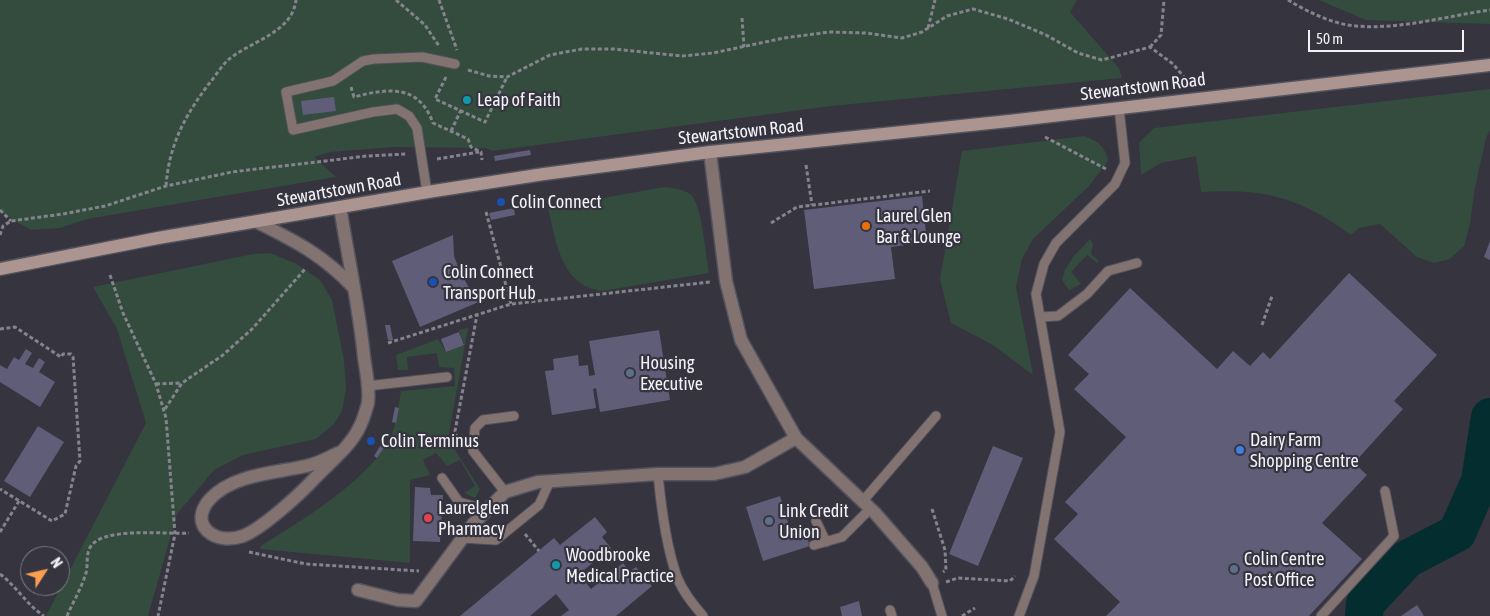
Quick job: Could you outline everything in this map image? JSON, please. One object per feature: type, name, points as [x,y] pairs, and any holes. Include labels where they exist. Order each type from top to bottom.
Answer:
[{"type":"main road","name":"Stewartstown Road","points":[[0,269],[427,192],[710,152],[1119,108],[1490,65]]},
{"type":"street","points":[[710,152],[726,281],[741,340],[796,438],[866,505],[922,567],[931,583]]},
{"type":"street","points":[[338,453],[308,466],[257,476],[229,485],[212,497],[203,508],[202,521],[206,531],[218,539],[232,540],[246,534],[287,504],[338,453],[359,428],[368,402],[367,386],[340,207]]},
{"type":"street","points":[[256,222],[292,239],[327,260],[353,287]]},
{"type":"street","points":[[358,590],[398,600],[416,601],[462,538],[505,492],[538,482],[658,474],[714,474],[745,467],[796,438]]},
{"type":"lane","points":[[427,192],[417,128],[409,116],[397,109],[373,112],[294,130],[286,92],[334,81],[363,62],[374,59],[422,57],[455,64]]},
{"type":"lane","points":[[1019,616],[1034,576],[1060,432],[1036,294],[1044,264],[1056,243],[1115,184],[1125,163],[1119,108]]},
{"type":"lane","points":[[1040,317],[1058,316],[1087,294],[1108,271],[1137,263]]},
{"type":"lane","points":[[367,386],[448,377]]},
{"type":"lane","points":[[505,492],[473,451],[475,428],[484,420],[514,416]]},
{"type":"lane","points":[[814,545],[842,537],[936,416]]},
{"type":"lane","points":[[658,474],[661,508],[677,577],[688,597],[703,616]]},
{"type":"lane","points":[[442,478],[459,502],[487,510]]},
{"type":"lane","points":[[462,538],[496,540],[539,505],[550,481]]},
{"type":"lane","points":[[1321,616],[1394,536],[1385,491]]},
{"type":"lane","points":[[816,521],[826,542]]},
{"type":"lane","points":[[931,583],[942,616]]},
{"type":"path","points":[[166,186],[168,164],[173,144],[181,126],[201,95],[226,62],[285,25],[296,0]]},
{"type":"path","points":[[439,0],[458,52],[455,64],[443,82],[436,99],[485,122],[507,77],[550,55],[582,49],[682,56],[829,32],[866,33],[902,38],[928,28],[947,16],[973,9],[1008,19],[1046,35],[1078,53],[1102,60],[1150,47],[1162,35],[1164,0]]},
{"type":"path","points":[[928,28],[936,0]]},
{"type":"path","points":[[1288,0],[1311,14],[1355,26],[1420,22],[1490,10]]},
{"type":"path","points":[[742,18],[744,47]]},
{"type":"path","points":[[1150,47],[1173,64],[1184,78]]},
{"type":"path","points":[[451,131],[461,110]]},
{"type":"path","points":[[433,123],[433,130]]},
{"type":"path","points":[[1045,137],[1109,171]]},
{"type":"path","points":[[436,152],[437,160],[480,152]]},
{"type":"path","points":[[0,234],[3,226],[11,221],[105,206],[166,186],[232,172],[367,156],[408,154],[410,162]]},
{"type":"path","points":[[806,165],[812,205]]},
{"type":"path","points":[[771,223],[796,207],[930,191]]},
{"type":"path","points":[[0,210],[11,221]]},
{"type":"path","points":[[486,212],[511,304]]},
{"type":"path","points":[[164,409],[182,383],[223,355],[252,328],[310,264]]},
{"type":"path","points":[[110,275],[123,313],[156,384],[164,409],[172,479],[175,534],[158,616]]},
{"type":"path","points":[[388,343],[511,304],[726,281]]},
{"type":"path","points":[[1262,325],[1272,296]]},
{"type":"path","points":[[473,451],[457,443],[455,431],[477,315]]},
{"type":"path","points":[[0,329],[15,327],[61,357],[64,354],[71,354],[73,357],[80,461],[76,466],[65,514],[52,521],[0,489]]},
{"type":"path","points":[[156,384],[182,383]]},
{"type":"path","points":[[0,532],[19,501]]},
{"type":"path","points":[[931,583],[946,570],[944,550],[932,509]]},
{"type":"path","points":[[517,524],[539,550]]},
{"type":"path","points":[[67,616],[86,573],[89,549],[93,542],[114,536],[145,531],[175,534],[189,533]]},
{"type":"path","points":[[247,552],[306,564],[437,572]]},
{"type":"path","points":[[0,574],[28,600],[33,608],[44,616]]},
{"type":"path","points":[[931,583],[958,578],[1010,581],[1015,576]]},
{"type":"path","points":[[962,616],[975,608]]},
{"type":"green space","points":[[0,0],[1077,0],[1070,12],[1119,68],[1122,78],[831,106],[492,151],[486,148],[393,147],[330,152],[314,157],[336,177],[87,219],[60,228],[31,230],[0,212]]},
{"type":"green space","points":[[1319,0],[1490,0],[1490,24],[1366,20]]},
{"type":"green space","points":[[1490,89],[1490,130],[1486,138],[1475,187],[1470,224],[1464,246],[1450,259],[1434,263],[1417,257],[1380,224],[1359,228],[1351,235],[1315,212],[1280,198],[1244,192],[1201,192],[1196,156],[1161,163],[1141,175],[1139,143],[1154,128]]},
{"type":"green space","points":[[1084,136],[1100,145],[1108,161],[1089,186],[1033,239],[1022,259],[1016,287],[1033,375],[993,345],[951,323],[940,279],[962,151]]},
{"type":"green space","points":[[664,187],[684,191],[694,199],[703,231],[709,273],[602,291],[577,281],[563,260],[548,208]]},
{"type":"green space","points":[[1090,239],[1093,244],[1091,254],[1099,261],[1097,263],[1087,255],[1071,272],[1081,284],[1069,290],[1062,280],[1065,270],[1073,257]]},
{"type":"green space","points":[[270,253],[295,263],[320,280],[332,300],[344,360],[346,389],[342,411],[334,424],[316,439],[243,455],[214,470],[177,514],[148,616],[46,616],[56,596],[70,596],[70,570],[146,423],[117,329],[93,287],[253,254]]},
{"type":"green space","points":[[468,328],[448,439],[480,489],[475,498],[464,493],[475,486],[460,460],[447,466],[436,453],[423,460],[430,475],[410,480],[410,563],[260,549],[262,545],[332,499],[366,470],[389,440],[397,416],[401,391],[455,386],[454,368],[439,367],[437,353],[407,357],[408,370],[398,370],[396,355],[438,339],[446,352],[464,344],[459,330]]},
{"type":"building","points":[[334,97],[336,111],[303,115],[301,101]]},
{"type":"building","points":[[530,150],[531,155],[495,161],[494,156]]},
{"type":"building","name":"Laurel Glen Bar & Lounge","points":[[922,196],[927,242],[891,247],[895,279],[814,289],[804,210]]},
{"type":"building","points":[[514,208],[515,215],[491,220],[489,213]]},
{"type":"building","name":"Colin Connect Transport Hub","points":[[453,235],[454,256],[460,272],[471,291],[481,301],[420,327],[392,261]]},
{"type":"building","points":[[1490,241],[1490,260],[1484,257]]},
{"type":"building","name":"Dairy Farm Shopping Centre","points":[[1349,273],[1437,355],[1394,401],[1403,409],[1354,463],[1367,475],[1322,523],[1362,559],[1309,616],[1106,616],[1120,602],[1054,539],[1078,514],[1065,502],[1126,437],[1074,389],[1089,374],[1068,355],[1130,288],[1217,369],[1233,351],[1250,366],[1263,352],[1270,359]]},
{"type":"building","points":[[385,325],[390,325],[393,340],[388,340]]},
{"type":"building","name":"Housing Executive","points":[[659,330],[670,400],[600,412],[596,388],[593,389],[596,408],[552,415],[545,371],[554,370],[553,359],[578,355],[579,366],[588,365],[589,376],[595,375],[589,341]]},
{"type":"building","points":[[459,332],[464,345],[446,352],[441,339]]},
{"type":"building","points":[[26,349],[32,353],[25,364],[33,368],[39,358],[45,362],[39,372],[55,382],[40,407],[0,382],[0,365],[7,369],[14,357],[19,360]]},
{"type":"building","points":[[395,407],[399,408],[396,423],[392,422]]},
{"type":"building","points":[[38,426],[64,442],[30,497],[4,481]]},
{"type":"building","points":[[382,443],[386,445],[377,458],[374,456]]},
{"type":"building","points":[[993,446],[1023,458],[978,566],[949,554]]},
{"type":"building","name":"Laurelglen Pharmacy","points":[[415,487],[430,488],[431,495],[443,495],[440,542],[413,541]]},
{"type":"building","name":"Link Credit Union","points":[[780,496],[793,539],[806,534],[810,546],[763,561],[746,507]]},
{"type":"building","name":"Woodbrooke Medical Practice","points":[[595,517],[607,532],[602,537],[611,548],[579,574],[591,589],[623,563],[630,571],[636,567],[652,586],[616,616],[561,616],[569,610],[556,594],[530,616],[460,616],[554,538],[560,545]]},
{"type":"building","points":[[859,601],[862,616],[842,616],[840,607]]},
{"type":"building","points":[[1417,605],[1424,616],[1401,616]]},
{"type":"waterway","points":[[1364,616],[1365,604],[1407,559],[1457,533],[1480,481],[1490,417]]},
{"type":"place","name":"Leap of Faith","points":[[467,100]]},
{"type":"place","name":"Colin Connect","points":[[501,202]]},
{"type":"place","name":"Laurel Glen Bar & Lounge","points":[[866,226]]},
{"type":"place","name":"Colin Connect Transport Hub","points":[[433,282]]},
{"type":"place","name":"Housing Executive","points":[[630,373]]},
{"type":"place","name":"Colin Terminus","points":[[371,441]]},
{"type":"place","name":"Dairy Farm Shopping Centre","points":[[1240,450]]},
{"type":"place","name":"Laurelglen Pharmacy","points":[[428,518]]},
{"type":"place","name":"Link Credit Union","points":[[769,521]]},
{"type":"place","name":"Woodbrooke Medical Practice","points":[[556,565]]},
{"type":"place","name":"Colin Centre Post Office","points":[[1234,569]]}]
